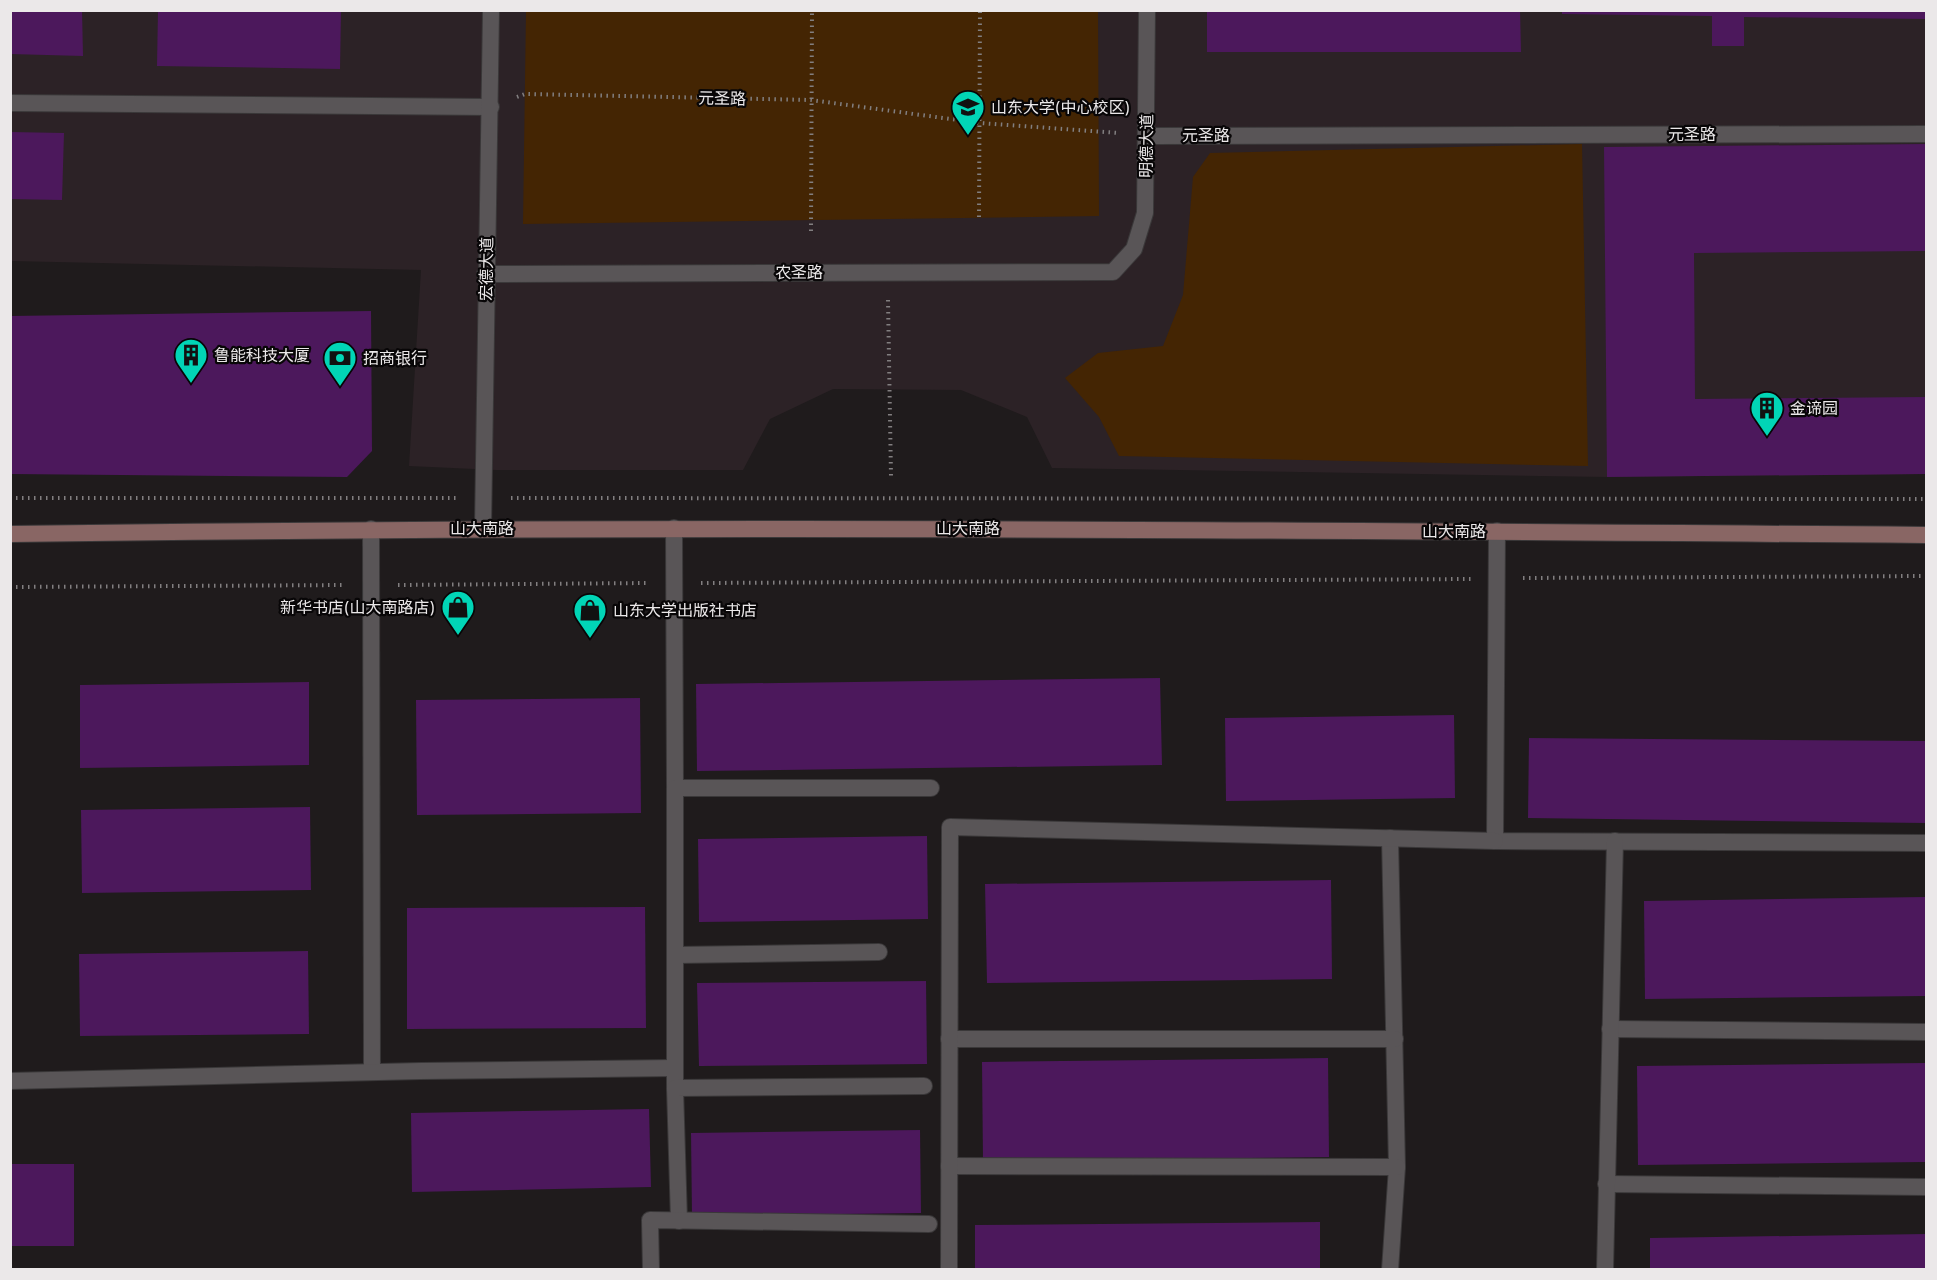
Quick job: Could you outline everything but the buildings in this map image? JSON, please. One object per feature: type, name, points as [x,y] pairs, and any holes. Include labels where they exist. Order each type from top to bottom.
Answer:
[{"type":"main road","name":"山大南路","points":[[10,534],[674,528],[1926,535]]},
{"type":"street","name":"宏德大道","points":[[483,528],[485,274],[491,107],[491,10]]},
{"type":"street","name":"明德大道","points":[[1113,272],[1134,249],[1145,213],[1147,10]]},
{"type":"street","points":[[10,104],[491,107]]},
{"type":"street","name":"元圣路","points":[[1146,136],[1926,134]]},
{"type":"street","name":"农圣路","points":[[485,274],[1113,272]]},
{"type":"street","points":[[674,528],[675,1088],[679,1221]]},
{"type":"street","points":[[371,529],[372,1072]]},
{"type":"street","points":[[1495,841],[1497,531]]},
{"type":"street","points":[[675,788],[931,788]]},
{"type":"street","points":[[949,1269],[950,827],[1495,841],[1926,843]]},
{"type":"street","points":[[1390,838],[1397,1167],[1390,1269]]},
{"type":"street","points":[[1605,1269],[1615,841]]},
{"type":"street","points":[[675,955],[879,951]]},
{"type":"street","points":[[1610,1029],[1926,1032]]},
{"type":"street","points":[[949,1039],[1395,1039]]},
{"type":"street","points":[[10,1081],[372,1072],[675,1068]]},
{"type":"street","points":[[675,1088],[924,1086]]},
{"type":"street","points":[[949,1166],[1397,1167]]},
{"type":"street","points":[[1606,1184],[1926,1187]]},
{"type":"street","points":[[651,1269],[650,1220],[929,1224]]},
{"type":"path","points":[[811,231],[812,10]]},
{"type":"path","points":[[979,217],[980,10]]},
{"type":"path","name":"元圣路","points":[[491,107],[525,94],[812,100],[980,123],[1146,136]]},
{"type":"path","points":[[888,272],[891,476]]},
{"type":"path","points":[[10,498],[1926,499]]},
{"type":"path","points":[[1519,578],[1926,576]]},
{"type":"path","points":[[693,583],[1483,578]]},
{"type":"path","points":[[394,585],[657,583]]},
{"type":"path","points":[[10,587],[358,585]]},
{"type":"shaded area","name":"山东大学(中心校区)","points":[[11,11],[1926,11],[1926,474],[1607,477],[1052,468],[1027,417],[961,390],[833,389],[770,419],[743,470],[496,470],[409,466],[421,270],[11,261]]},
{"type":"shaded area","points":[[526,11],[1098,11],[1099,216],[523,224]]},
{"type":"shaded area","points":[[1582,144],[1588,466],[1119,456],[1099,417],[1065,378],[1098,353],[1163,346],[1183,295],[1193,177],[1210,153]]},
{"type":"place","name":"山东大学(中心校区)","points":[[968,136]]},
{"type":"place","name":"鲁能科技大厦","points":[[191,384]]},
{"type":"place","name":"招商银行","points":[[340,387]]},
{"type":"place","name":"金谛园","points":[[1767,437]]},
{"type":"place","name":"新华书店(山大南路店)","points":[[458,636]]},
{"type":"place","name":"山东大学出版社书店","points":[[590,639]]}]
